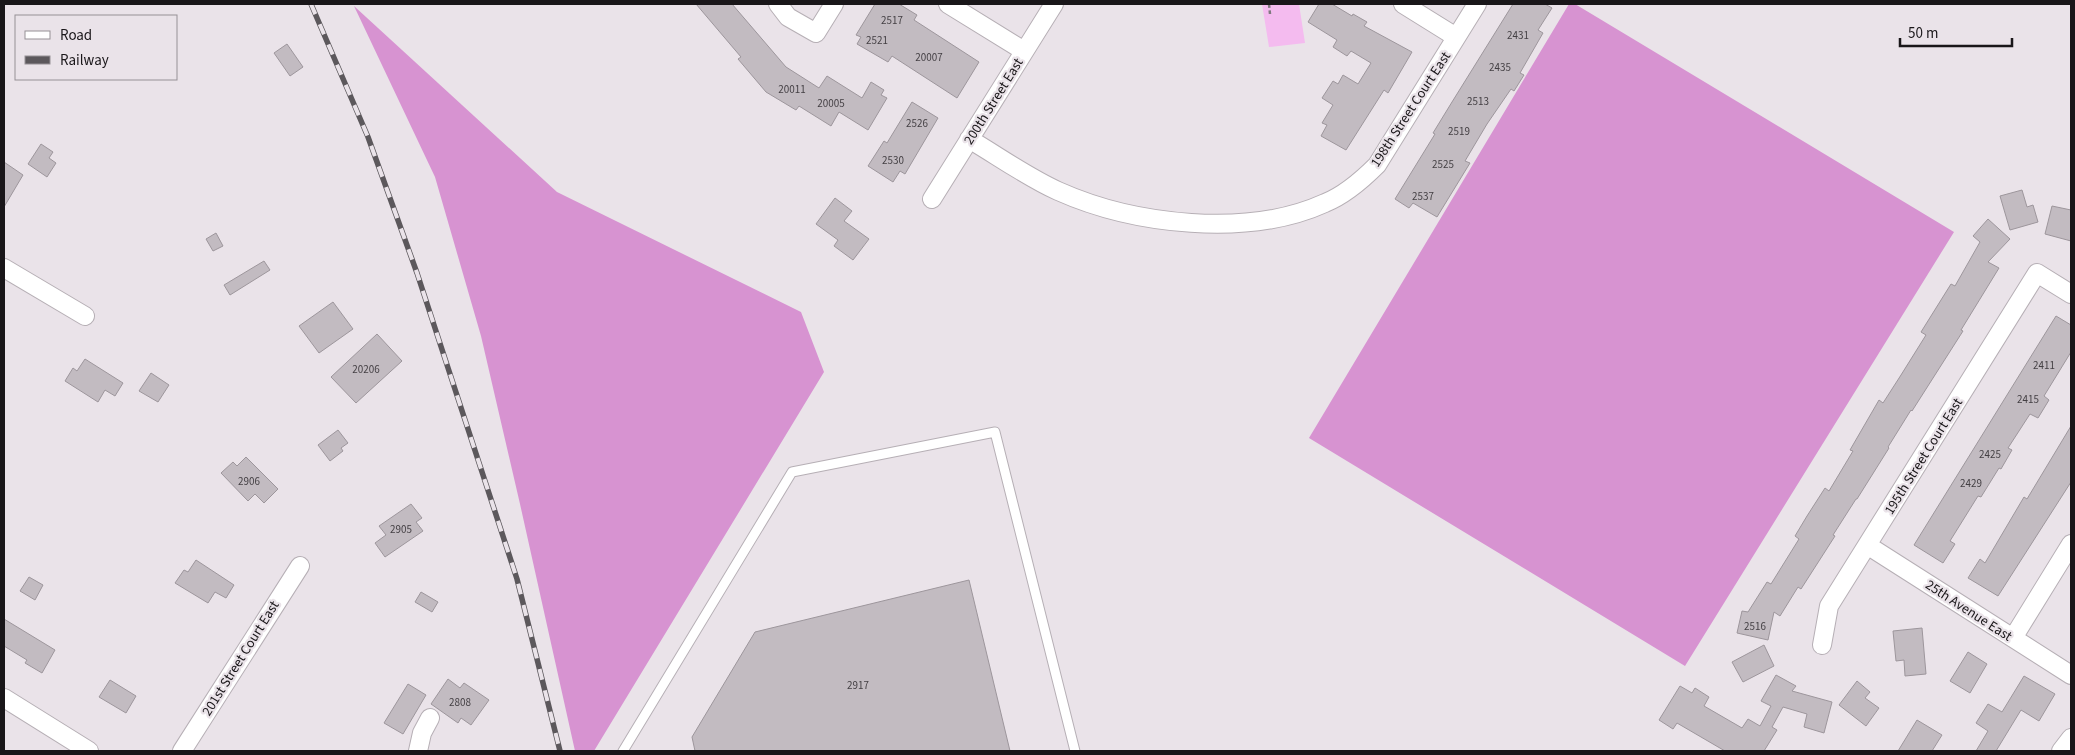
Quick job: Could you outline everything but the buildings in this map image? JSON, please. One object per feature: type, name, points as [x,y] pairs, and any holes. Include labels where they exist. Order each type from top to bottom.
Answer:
[{"type":"street","points":[[778,4],[788,16],[816,32],[834,4]]},
{"type":"street","points":[[948,4],[1024,51]]},
{"type":"street","name":"200th Street East","points":[[932,199],[1054,4]]},
{"type":"street","points":[[1403,4],[1456,37]]},
{"type":"street","name":"198th Street Court East","points":[[969,139],[1057,190],[1093,204],[1148,217],[1190,223],[1235,223],[1302,212],[1326,203],[1347,190],[1364,179],[1377,165],[1476,4]]},
{"type":"street","points":[[4,268],[85,316]]},
{"type":"street","name":"195th Street Court East","points":[[1822,645],[1829,606],[2037,273],[2071,294]]},
{"type":"street","points":[[2013,638],[2071,544]]},
{"type":"street","name":"25th Avenue East","points":[[1867,545],[2071,675]]},
{"type":"street","name":"201st Street Court East","points":[[182,751],[300,566]]},
{"type":"street","points":[[4,698],[89,751]]},
{"type":"street","points":[[418,751],[422,733],[430,718]]},
{"type":"street","points":[[2061,751],[2071,738]]},
{"type":"lane","points":[[623,751],[792,472],[995,432],[1075,751]]},
{"type":"path","points":[[1269,4],[1270,14]]},
{"type":"shaded area","points":[[1262,4],[1299,4],[1305,43],[1269,47]]},
{"type":"shaded area","points":[[1569,4],[1575,4],[1954,232],[1685,666],[1309,438]]},
{"type":"shaded area","points":[[354,6],[557,192],[801,312],[824,372],[594,751],[575,751],[481,336],[435,177]]},
{"type":"railway","points":[[311,4],[368,137],[417,273],[517,579],[560,751]]}]
